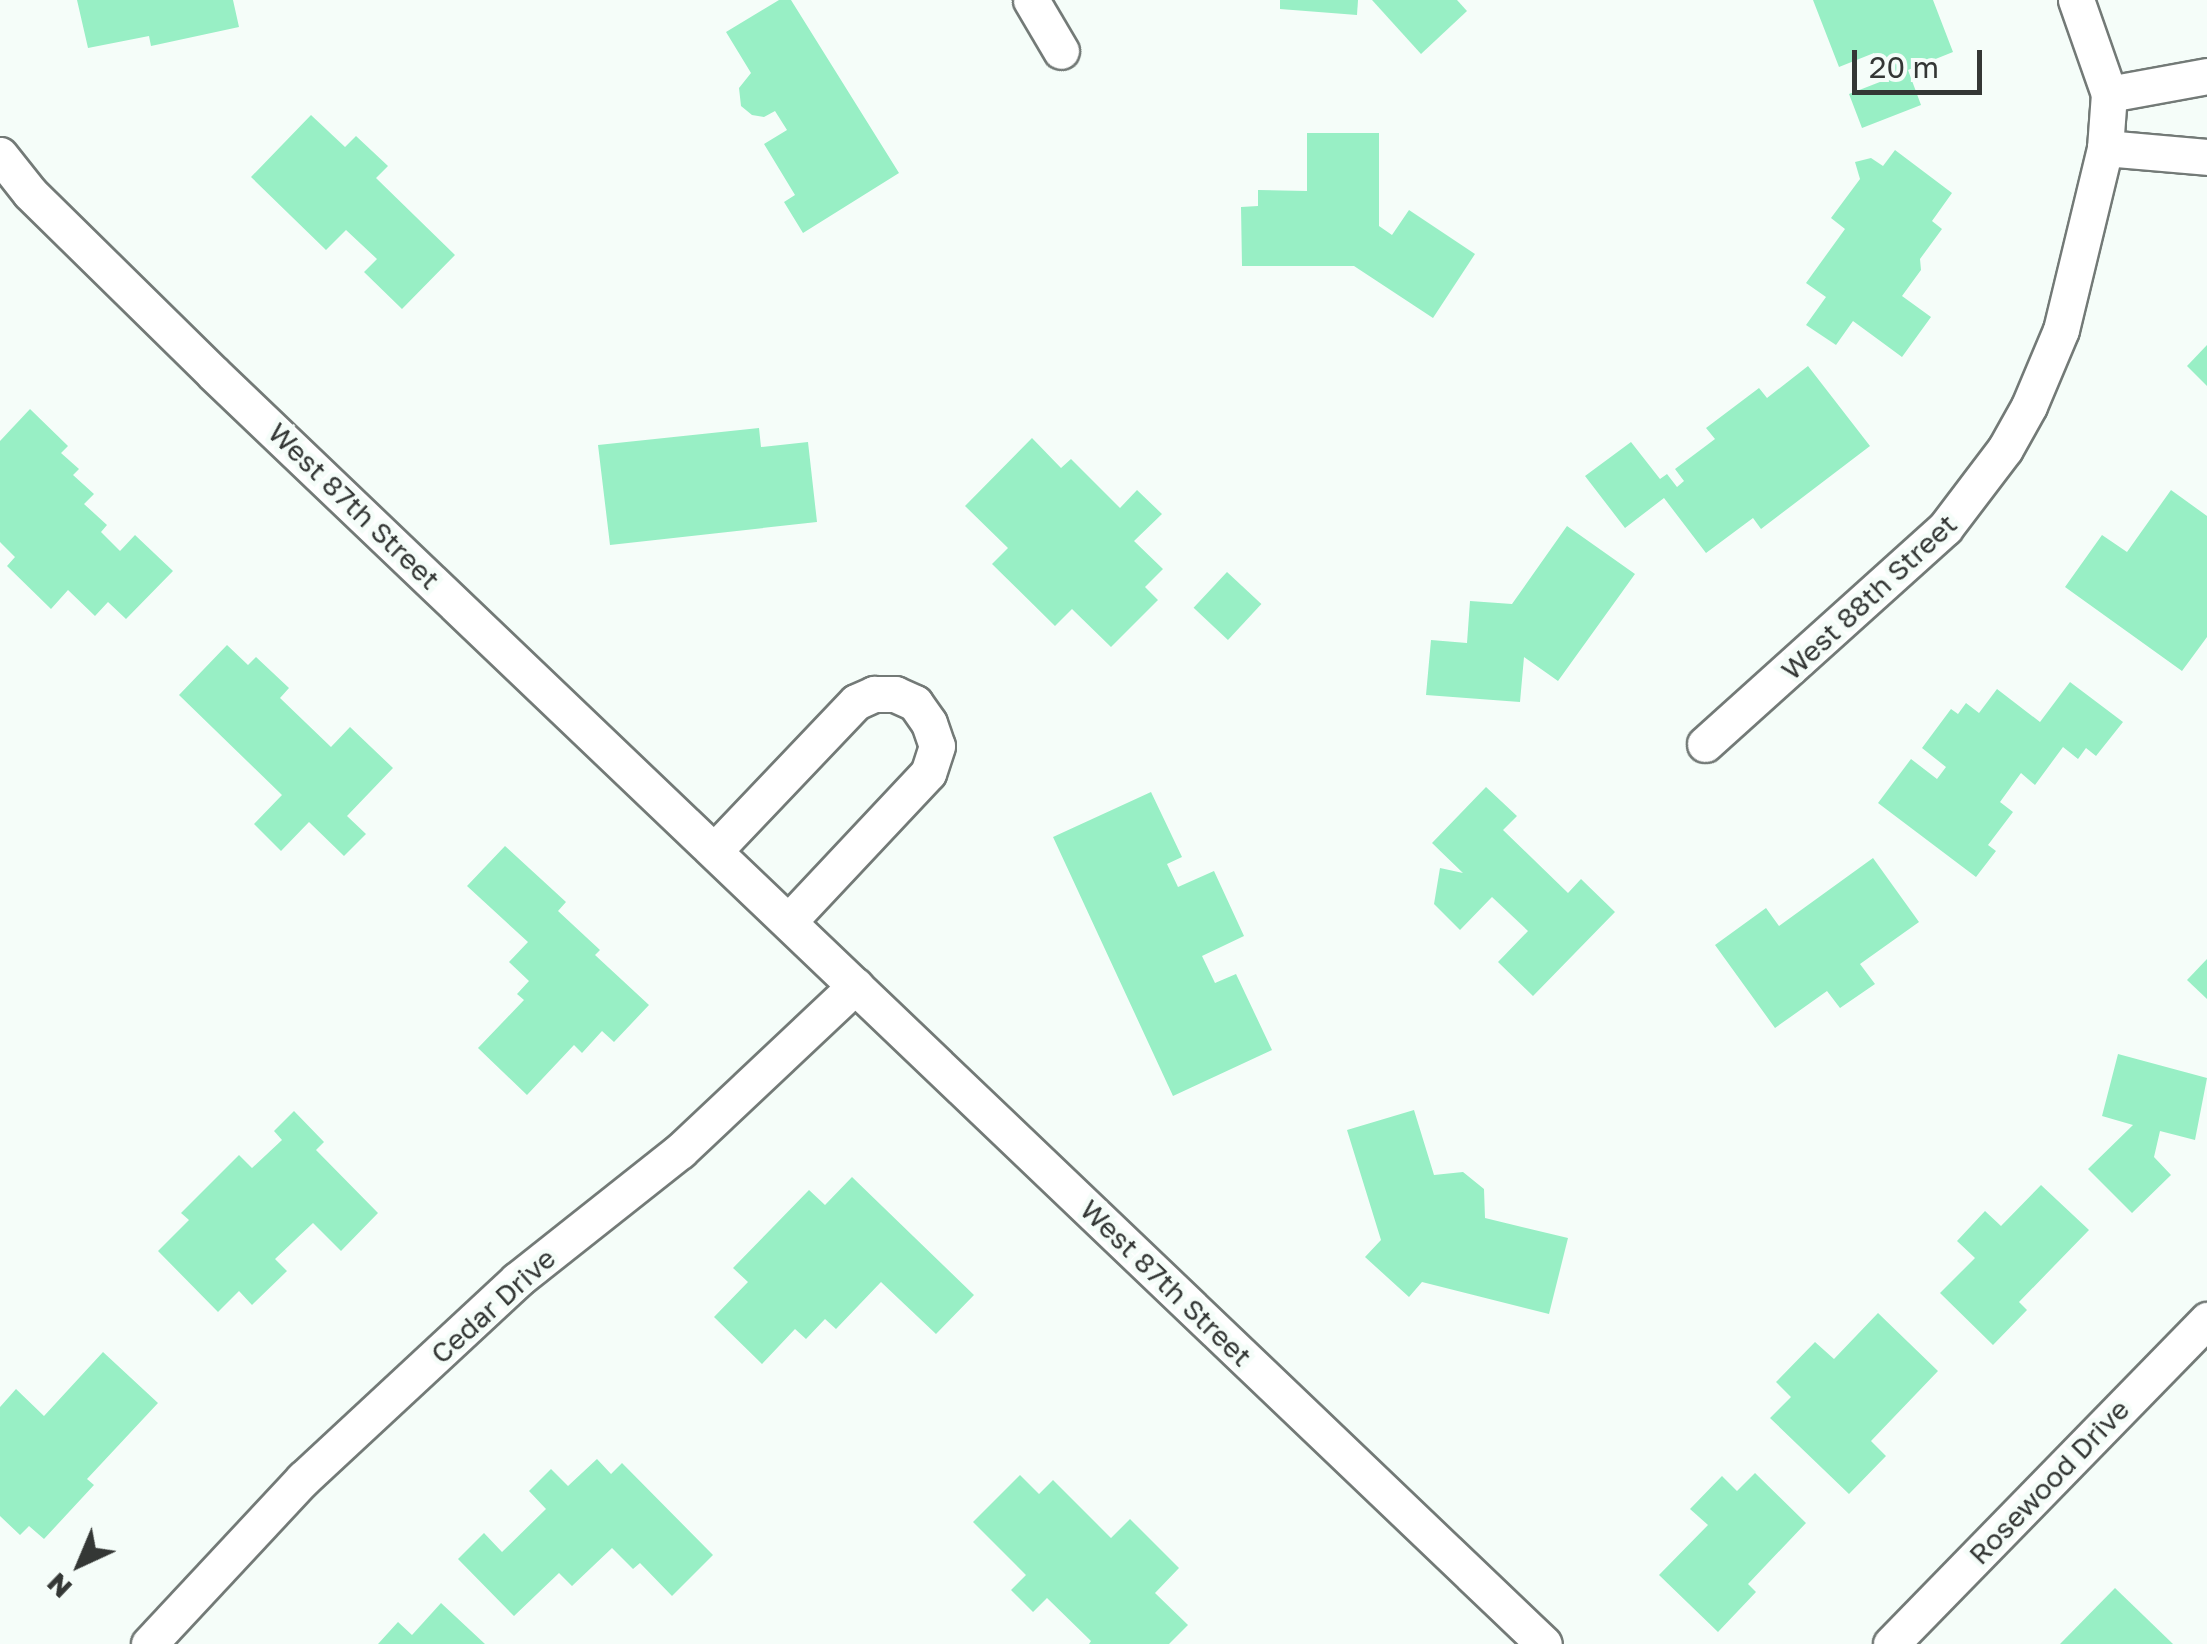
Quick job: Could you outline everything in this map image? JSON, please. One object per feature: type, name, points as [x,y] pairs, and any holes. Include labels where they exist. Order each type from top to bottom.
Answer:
[{"type":"street","points":[[1032,0],[1061,50]]},
{"type":"street","name":"West 88th Street","points":[[1705,744],[1945,528],[2006,448],[2061,330],[2105,148],[2109,94],[2076,0]]},
{"type":"street","points":[[2109,94],[2207,76]]},
{"type":"street","points":[[2105,148],[2207,157]]},
{"type":"street","name":"West 87th Street","points":[[0,155],[30,193],[214,373],[1544,1644]]},
{"type":"street","points":[[715,850],[856,702],[874,694],[895,694],[915,703],[929,723],[937,746],[928,773],[790,921]]},
{"type":"street","name":"Cedar Drive","points":[[149,1644],[304,1479],[517,1280],[680,1151],[854,986]]},
{"type":"street","name":"Rosewood Drive","points":[[1891,1644],[2207,1320]]},
{"type":"building","points":[[77,0],[233,0],[239,27],[151,46],[149,36],[88,48]]},
{"type":"building","points":[[779,0],[791,0],[899,173],[803,233],[784,202],[795,195],[764,144],[787,130],[775,111],[764,117],[752,115],[741,106],[739,88],[751,73],[726,32]]},
{"type":"building","points":[[1280,0],[1358,0],[1357,15],[1280,9]]},
{"type":"building","points":[[1372,0],[1457,0],[1467,11],[1421,54]]},
{"type":"building","points":[[1813,0],[1933,0],[1953,52],[1908,70],[1921,105],[1862,128],[1849,94],[1885,80],[1874,53],[1839,67]]},
{"type":"building","points":[[311,115],[345,147],[356,136],[388,166],[376,178],[455,255],[402,309],[364,272],[377,259],[346,230],[326,250],[251,177]]},
{"type":"building","points":[[1307,133],[1379,133],[1379,226],[1392,235],[1409,210],[1475,254],[1433,318],[1354,266],[1242,266],[1241,207],[1258,206],[1258,190],[1307,191]]},
{"type":"building","points":[[1895,150],[1952,193],[1932,221],[1942,229],[1920,259],[1921,270],[1902,296],[1931,317],[1902,357],[1853,321],[1836,345],[1806,325],[1826,297],[1806,283],[1845,229],[1831,218],[1860,179],[1855,162],[1871,158],[1883,166]]},
{"type":"building","points":[[2207,345],[2207,386],[2187,366]]},
{"type":"building","points":[[1808,366],[1870,446],[1761,529],[1753,518],[1706,553],[1664,498],[1625,528],[1585,476],[1631,442],[1660,479],[1667,474],[1677,487],[1684,481],[1675,469],[1715,439],[1706,428],[1759,388],[1767,398]]},
{"type":"building","points":[[30,409],[68,446],[61,453],[79,469],[73,475],[94,494],[84,504],[107,525],[101,532],[120,551],[135,535],[173,571],[126,619],[108,602],[95,616],[68,590],[51,609],[7,566],[15,557],[0,542],[0,441]]},
{"type":"building","points":[[759,428],[761,447],[808,442],[817,522],[610,545],[598,445]]},
{"type":"building","points":[[1032,438],[1061,468],[1071,459],[1120,508],[1137,490],[1162,514],[1134,541],[1163,569],[1145,587],[1158,600],[1111,647],[1072,609],[1055,626],[992,564],[1008,548],[965,506]]},
{"type":"building","points":[[2171,490],[2207,516],[2207,637],[2182,671],[2065,587],[2102,535],[2127,552]]},
{"type":"building","points":[[1567,526],[1635,574],[1558,681],[1524,657],[1520,702],[1426,695],[1431,640],[1467,643],[1470,601],[1512,604]]},
{"type":"building","points":[[1227,572],[1261,604],[1228,640],[1194,608]]},
{"type":"building","points":[[227,645],[248,665],[256,657],[289,688],[280,698],[331,747],[350,727],[393,768],[347,816],[366,834],[344,856],[309,822],[281,851],[254,824],[282,795],[179,695]]},
{"type":"building","points":[[2070,682],[2123,722],[2096,756],[2086,748],[2078,759],[2063,747],[2035,785],[2021,773],[2000,802],[2013,812],[1988,845],[1996,851],[1976,877],[1878,803],[1911,759],[1937,779],[1946,767],[1922,748],[1951,709],[1958,714],[1966,703],[1979,713],[1997,689],[2040,722]]},
{"type":"building","points":[[1486,787],[1517,816],[1503,830],[1568,893],[1581,879],[1615,912],[1533,996],[1498,962],[1528,931],[1492,897],[1460,930],[1434,904],[1440,868],[1463,873],[1432,843]]},
{"type":"building","points":[[1151,792],[1182,857],[1167,864],[1178,887],[1214,871],[1244,936],[1202,956],[1215,983],[1236,974],[1272,1050],[1173,1096],[1053,837]]},
{"type":"building","points":[[505,846],[566,902],[558,911],[600,950],[595,955],[649,1005],[614,1042],[602,1031],[582,1053],[574,1045],[527,1095],[478,1048],[524,1000],[517,994],[529,981],[509,962],[528,942],[467,886]]},
{"type":"building","points":[[1873,858],[1919,922],[1860,964],[1875,984],[1840,1008],[1827,991],[1775,1028],[1715,945],[1766,908],[1779,926]]},
{"type":"building","points":[[2207,959],[2207,999],[2187,980]]},
{"type":"building","points":[[2118,1054],[2207,1078],[2195,1140],[2160,1131],[2154,1157],[2171,1175],[2132,1213],[2088,1169],[2133,1125],[2102,1116]]},
{"type":"building","points":[[1414,1110],[1434,1175],[1463,1172],[1484,1189],[1485,1218],[1568,1238],[1549,1314],[1422,1282],[1409,1297],[1365,1257],[1381,1240],[1347,1130]]},
{"type":"building","points":[[294,1111],[324,1142],[316,1150],[378,1213],[341,1251],[313,1223],[275,1259],[287,1271],[252,1305],[239,1291],[218,1312],[158,1251],[189,1220],[181,1213],[239,1155],[252,1168],[282,1140],[274,1131]]},
{"type":"building","points":[[852,1177],[974,1295],[936,1334],[881,1282],[836,1329],[825,1319],[806,1339],[795,1329],[762,1364],[714,1317],[748,1282],[733,1268],[809,1190],[825,1205]]},
{"type":"building","points":[[2041,1185],[2089,1230],[2019,1302],[2027,1310],[1993,1345],[1940,1293],[1975,1258],[1957,1241],[1985,1211],[2001,1226]]},
{"type":"building","points":[[1878,1313],[1938,1371],[1871,1441],[1886,1456],[1849,1494],[1770,1418],[1791,1397],[1776,1382],[1815,1342],[1834,1359]]},
{"type":"building","points":[[103,1352],[158,1403],[87,1479],[94,1485],[44,1539],[29,1526],[20,1535],[0,1516],[0,1407],[16,1389],[44,1416]]},
{"type":"building","points":[[597,1459],[611,1474],[622,1463],[713,1555],[672,1596],[640,1563],[633,1569],[612,1548],[572,1586],[559,1573],[514,1616],[458,1559],[484,1533],[502,1552],[546,1509],[529,1491],[551,1469],[568,1486]]},
{"type":"building","points":[[1755,1473],[1806,1523],[1748,1584],[1756,1592],[1718,1632],[1659,1575],[1708,1525],[1690,1509],[1722,1476],[1737,1491]]},
{"type":"building","points":[[1020,1475],[1039,1494],[1053,1480],[1111,1538],[1130,1519],[1179,1568],[1155,1593],[1188,1625],[1169,1644],[1089,1644],[1091,1641],[1047,1598],[1033,1612],[1011,1590],[1026,1575],[973,1522]]},
{"type":"building","points":[[2115,1588],[2173,1644],[2060,1644]]},
{"type":"building","points":[[441,1603],[485,1644],[378,1644],[398,1622],[412,1635]]}]
